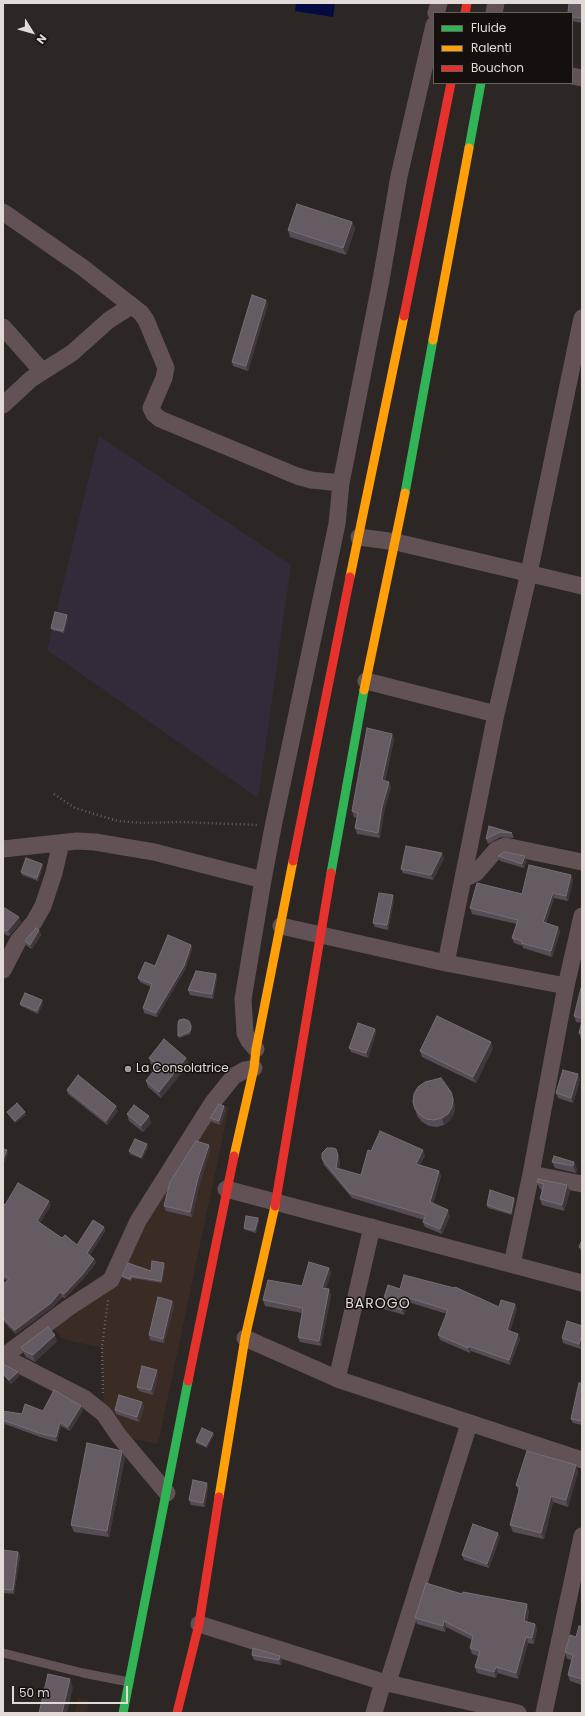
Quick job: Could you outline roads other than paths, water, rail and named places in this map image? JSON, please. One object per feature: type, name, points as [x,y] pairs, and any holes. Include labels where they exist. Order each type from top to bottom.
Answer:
[{"type":"main road","points":[[123,1713],[226,1189],[254,1068],[256,1049],[281,926],[294,851],[451,84]]},
{"type":"main road","points":[[178,1713],[199,1624],[245,1338],[276,1202],[320,936],[366,682],[396,542],[481,84]]},
{"type":"street","points":[[256,1049],[249,1042],[245,1033],[243,999],[263,880],[337,524],[341,483],[381,280],[399,176],[433,29]]},
{"type":"street","points":[[3,212],[82,267],[130,306],[141,313],[146,320],[166,368],[162,383],[151,408],[154,414],[160,419],[297,476],[311,480],[341,483]]},
{"type":"street","points":[[3,405],[31,379],[72,353],[109,320],[130,306]]},
{"type":"street","points":[[446,963],[496,714],[529,573],[582,318]]},
{"type":"street","points":[[3,327],[42,371]]},
{"type":"street","points":[[359,537],[396,542],[582,586]]},
{"type":"street","points":[[366,682],[496,714]]},
{"type":"street","points":[[3,849],[61,844],[77,841],[95,842],[154,852],[263,880]]},
{"type":"street","points":[[3,970],[18,941],[34,922],[43,906],[54,873],[61,844]]},
{"type":"street","points":[[464,879],[476,873],[496,850],[505,846],[582,862]]},
{"type":"street","points":[[512,1264],[531,1174],[566,986],[582,916]]},
{"type":"street","points":[[281,926],[320,936],[446,963],[566,986]]},
{"type":"street","points":[[167,1493],[119,1436],[104,1414],[84,1398],[3,1356],[63,1311],[111,1280],[138,1221],[213,1102],[234,1076],[245,1070],[254,1068]]},
{"type":"street","points":[[531,1174],[582,1184]]},
{"type":"street","points":[[226,1189],[512,1264],[582,1284]]},
{"type":"street","points":[[337,1379],[372,1228]]},
{"type":"street","points":[[245,1338],[337,1379],[469,1424],[582,1460]]},
{"type":"street","points":[[374,1713],[386,1682],[469,1424]]},
{"type":"street","points":[[544,1713],[582,1536]]},
{"type":"street","points":[[199,1624],[386,1682],[518,1713]]},
{"type":"lane","points":[[3,1653],[83,1673],[129,1682]]},
{"type":"place","name":"La Consolatrice","points":[[128,1069]]},
{"type":"district","name":"BAROGO","points":[[378,1304]]}]
